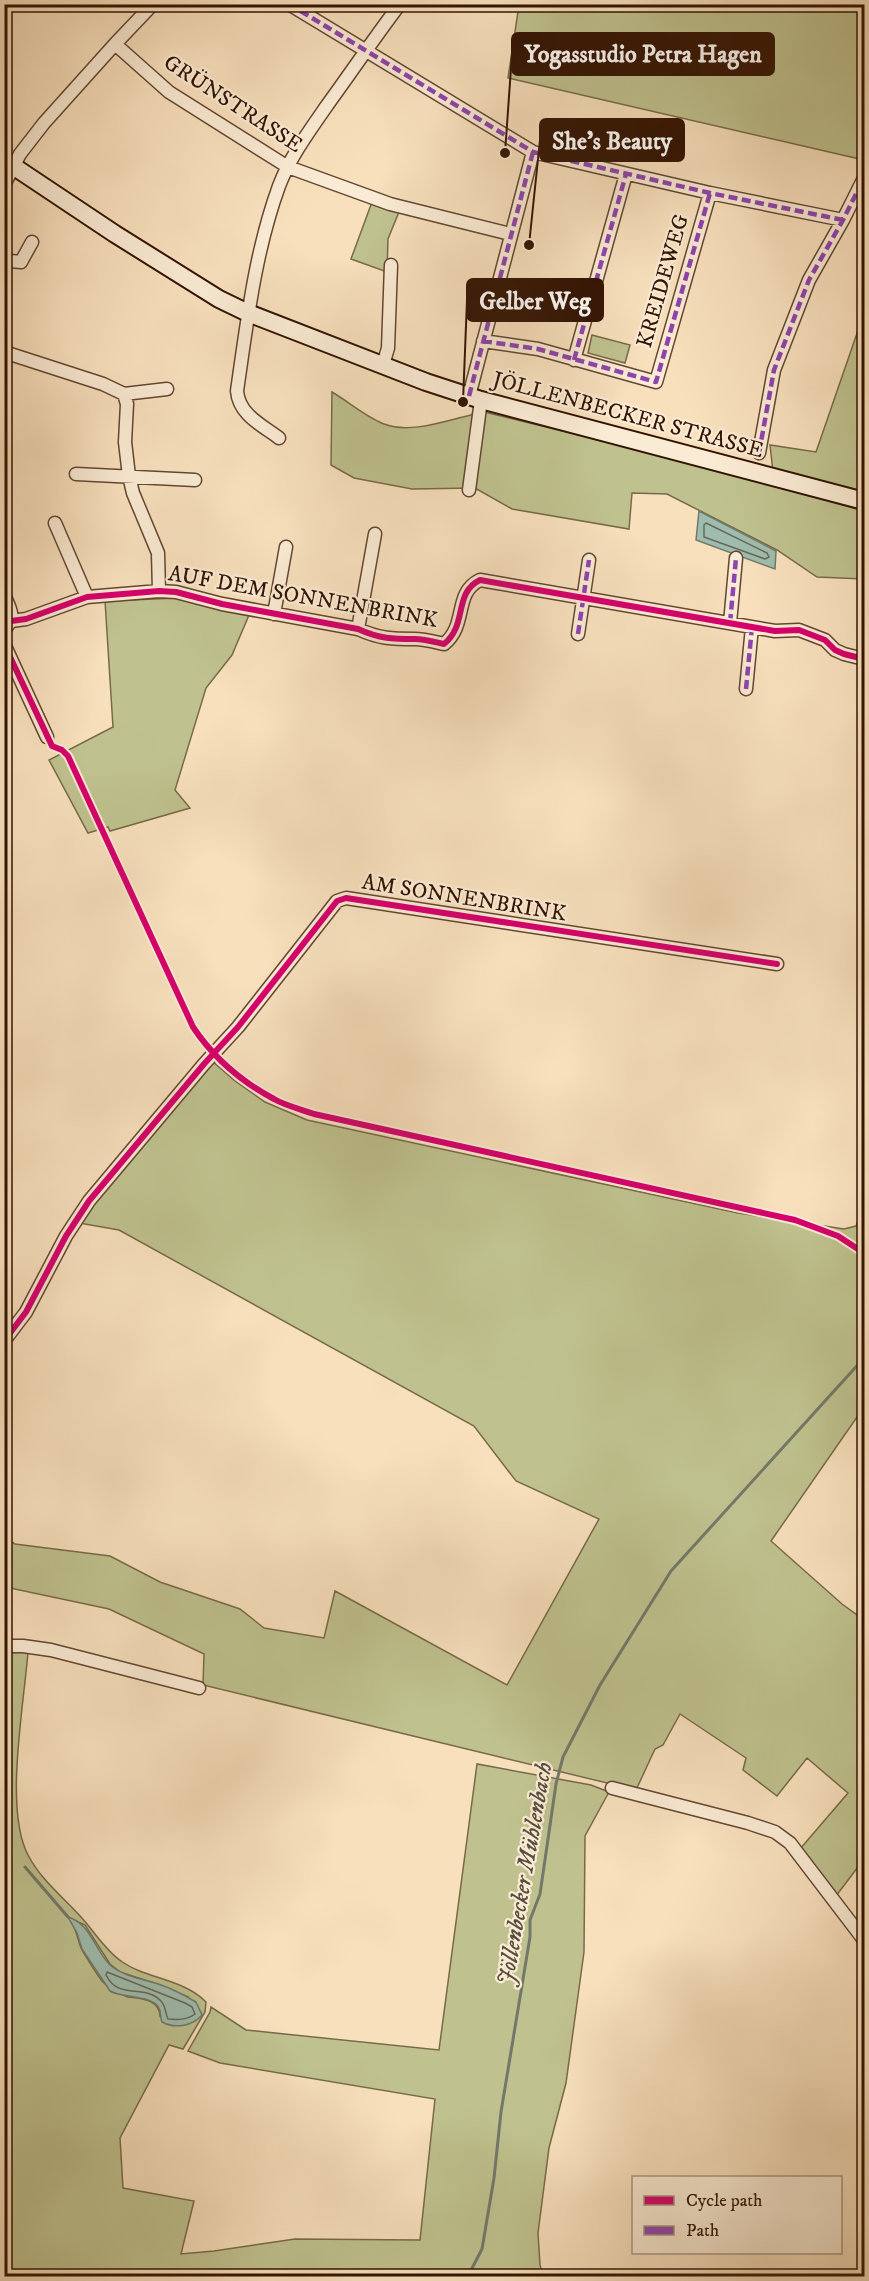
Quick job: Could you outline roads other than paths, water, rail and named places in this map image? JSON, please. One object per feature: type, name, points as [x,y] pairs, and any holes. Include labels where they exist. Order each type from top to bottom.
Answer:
[{"type":"main road","name":"JÖLLENBECKER STRASSE","points":[[10,163],[115,234],[219,299],[248,313],[475,398],[864,501]]},
{"type":"street","points":[[4,185],[10,163],[153,4]]},
{"type":"street","points":[[289,4],[532,152],[710,193],[843,220]]},
{"type":"street","points":[[279,438],[252,418],[238,401],[237,391],[248,313],[260,252],[279,186],[288,167],[313,126],[400,4]]},
{"type":"street","name":"GRÜNSTRASSE","points":[[115,44],[169,92],[288,167],[390,204],[510,234]]},
{"type":"street","points":[[469,490],[475,398],[483,340],[532,152]]},
{"type":"street","points":[[483,340],[538,349],[574,360],[626,174]]},
{"type":"street","points":[[759,453],[774,370],[809,280],[864,178]]},
{"type":"street","name":"KREIDEWEG","points":[[574,360],[656,382],[710,193]]},
{"type":"street","points":[[4,258],[21,262],[32,242]]},
{"type":"street","points":[[382,365],[388,348],[390,265]]},
{"type":"street","points":[[4,352],[103,384],[124,394],[167,389]]},
{"type":"street","points":[[124,394],[127,404],[125,442],[129,476],[133,493],[158,553],[159,591]]},
{"type":"street","points":[[76,474],[195,480]]},
{"type":"street","points":[[55,523],[87,597]]},
{"type":"street","points":[[358,629],[375,534]]},
{"type":"street","points":[[274,614],[286,548]]},
{"type":"street","points":[[730,623],[736,558]]},
{"type":"street","points":[[579,634],[590,560]]},
{"type":"street","name":"AUF DEM SONNENBRINK","points":[[8,625],[87,597],[159,591],[176,592],[222,604],[358,629],[403,641],[416,639],[444,644],[454,636],[466,592],[472,584],[480,580],[775,631],[799,630],[825,640],[835,650],[864,659]]},
{"type":"street","points":[[4,595],[12,616],[8,625]]},
{"type":"street","points":[[746,689],[752,627]]},
{"type":"street","points":[[4,644],[47,737]]},
{"type":"street","name":"AM SONNENBRINK","points":[[4,1341],[26,1311],[66,1236],[89,1201],[226,1040],[338,901],[346,898],[777,964]]},
{"type":"street","points":[[4,1646],[51,1650],[199,1688]]},
{"type":"street","points":[[612,1788],[775,1832],[790,1844],[864,1940]]},
{"type":"water","points":[[699,511],[776,551],[775,569],[696,540]]},
{"type":"water","points":[[68,1917],[82,1925],[105,1959],[115,1969],[182,1994],[196,2002],[202,2015],[189,2024],[178,2026],[167,2024],[162,2022],[160,2010],[156,2004],[110,1991],[82,1949],[77,1933]]},
{"type":"waterway","name":"Jöllenbecker Mühlenbach","points":[[468,2276],[482,2249],[494,2178],[501,2112],[530,1937],[530,1920],[540,1894],[556,1784],[563,1757],[600,1685],[671,1571],[864,1358]]},
{"type":"waterway","points":[[25,1867],[68,1917]]},
{"type":"place","name":"Yogasstudio Petra Hagen","points":[[505,153]]},
{"type":"place","name":"She's Beauty","points":[[529,245]]},
{"type":"place","name":"Gelber Weg","points":[[463,402]]}]
